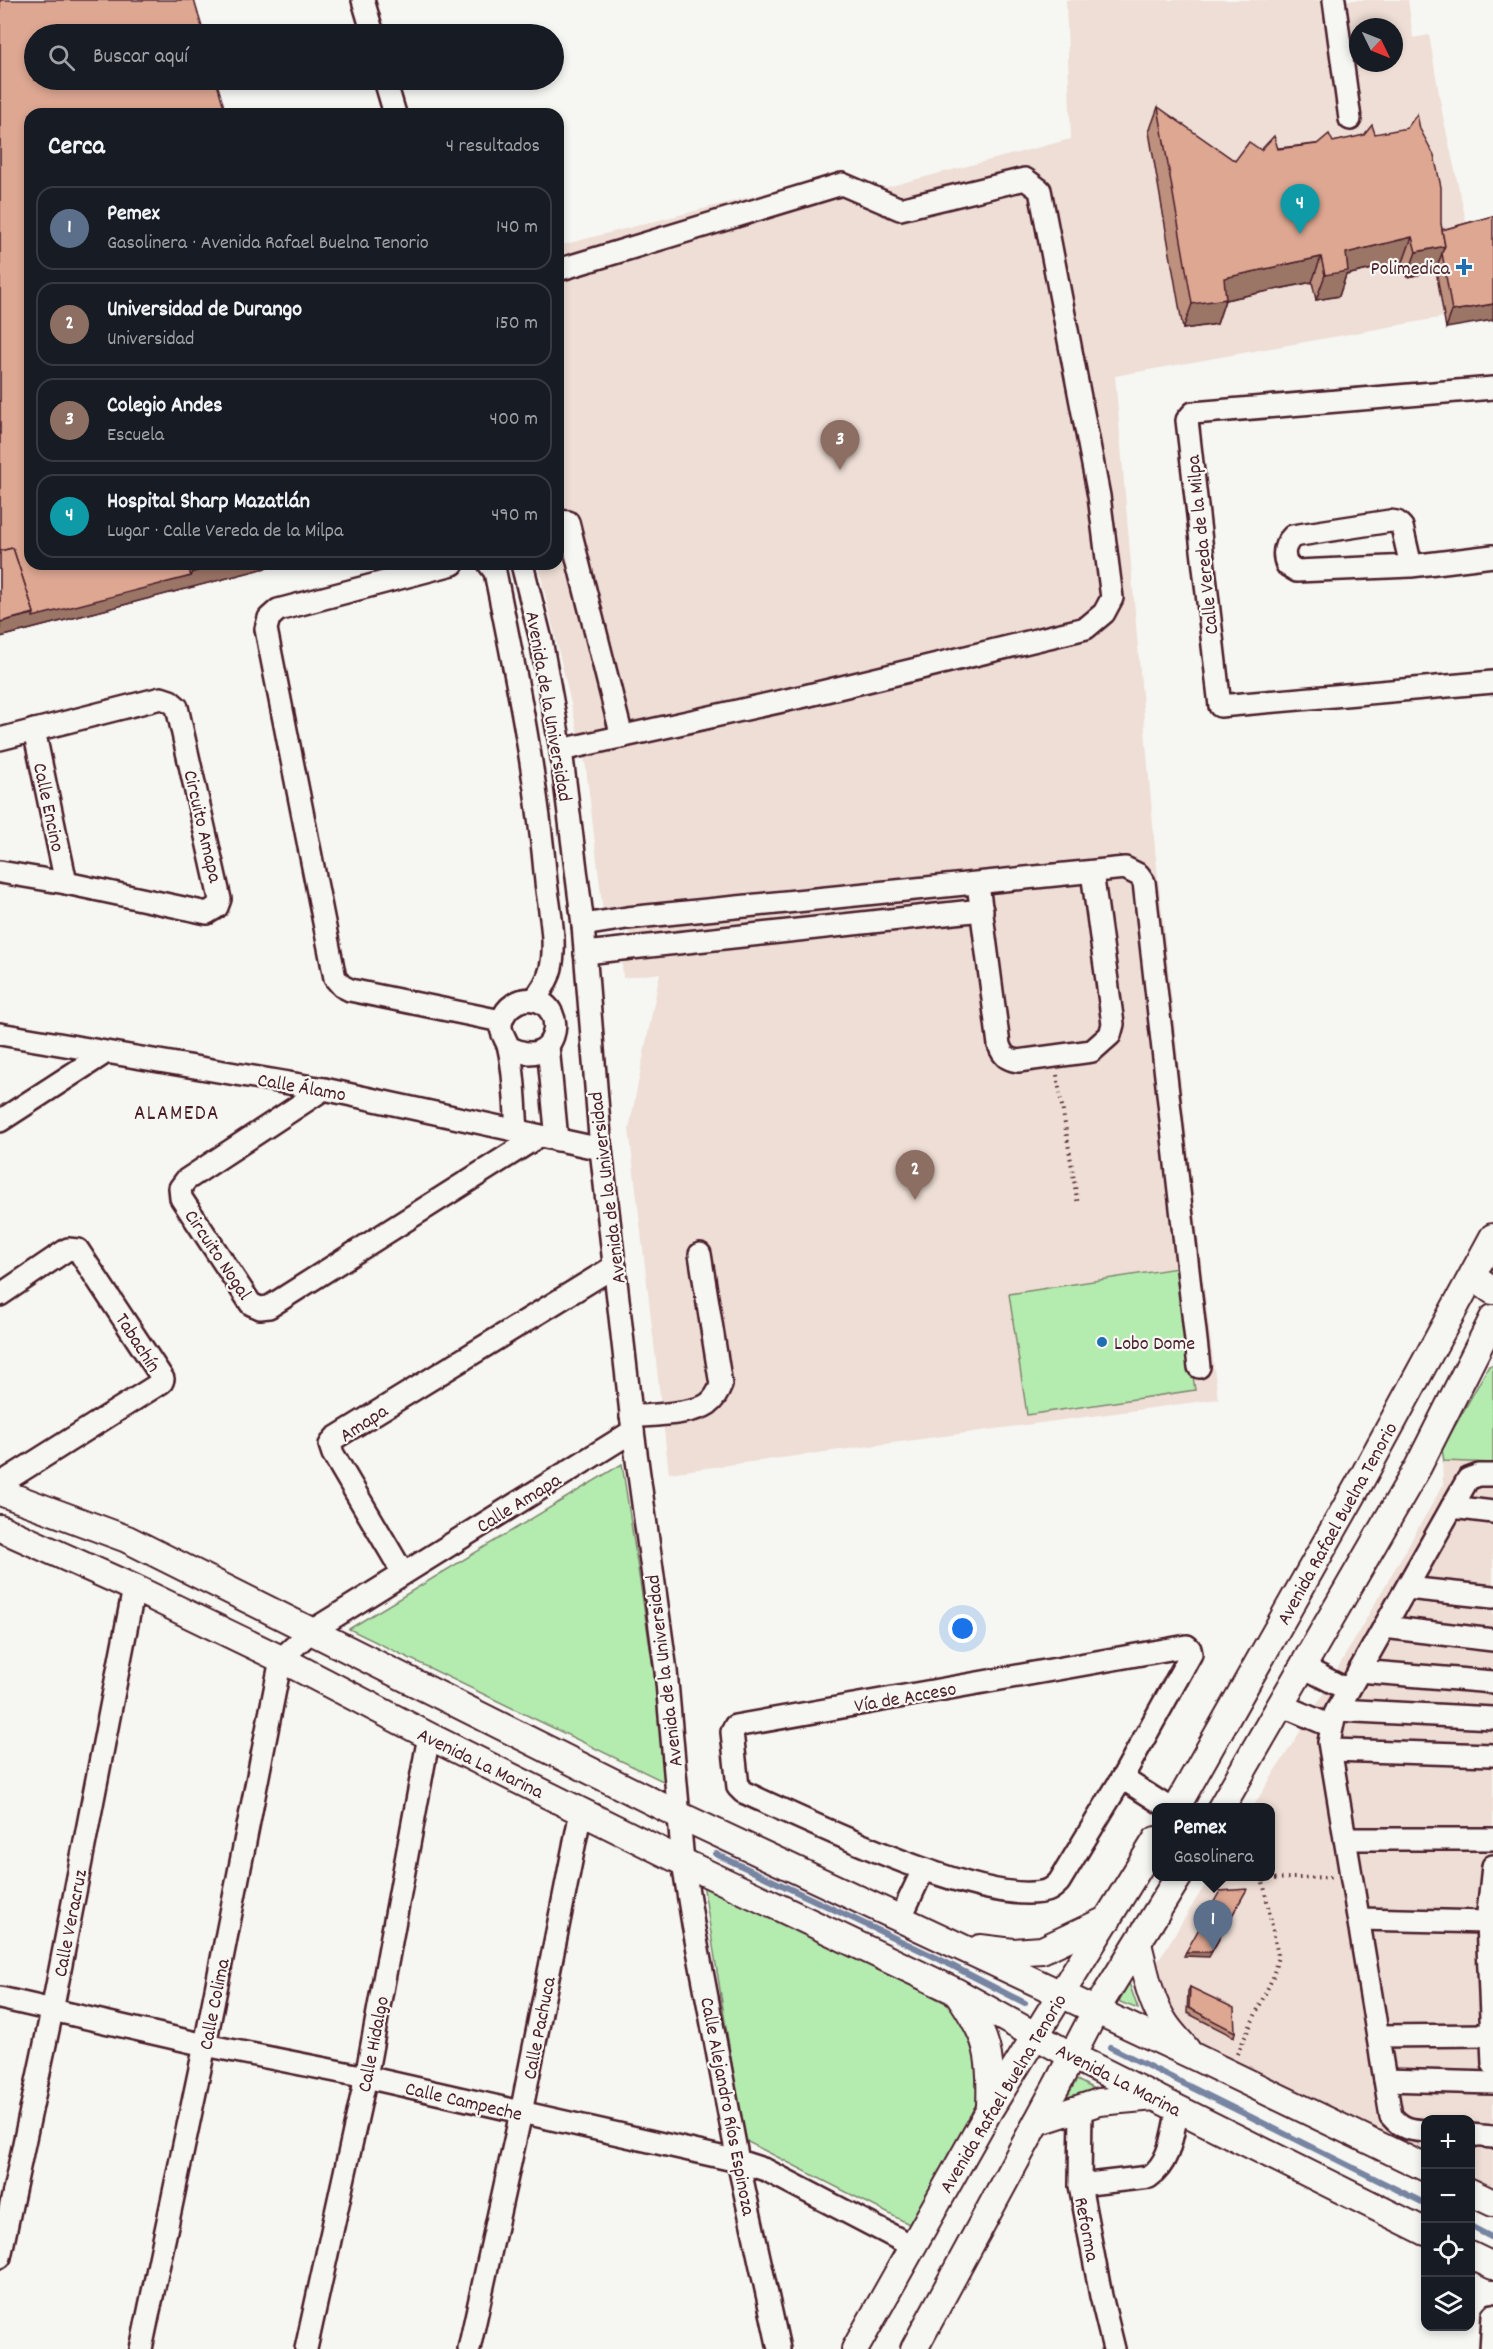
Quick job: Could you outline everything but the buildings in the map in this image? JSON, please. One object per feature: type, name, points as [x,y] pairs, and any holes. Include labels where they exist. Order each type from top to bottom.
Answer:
[{"type":"main road","name":"Avenida Rafael Buelna Tenorio","points":[[1179,1803],[1483,1284],[1493,1237]]},
{"type":"main road","points":[[1224,1803],[1483,1356],[1493,1318]]},
{"type":"main road","name":"Avenida La Marina","points":[[0,1492],[127,1539],[680,1815],[1061,1993],[1421,2166]]},
{"type":"main road","name":"Avenida La Marina","points":[[0,1528],[134,1588],[282,1659],[429,1736],[683,1862],[957,1992],[1072,2056],[1421,2230]]},
{"type":"main road","name":"Avenida Rafael Buelna Tenorio","points":[[855,2349],[990,2109],[1152,1846]]},
{"type":"main road","name":"Avenida Rafael Buelna Tenorio","points":[[914,2349],[1096,2010],[1176,1881]]},
{"type":"main road","points":[[956,1944],[1013,1952],[1042,1950],[1108,1918]]},
{"type":"main road","points":[[1138,1944],[1155,2007],[1164,2023],[1191,2055]]},
{"type":"main road","points":[[957,1992],[977,2020],[985,2040],[991,2073],[990,2109]]},
{"type":"main road","points":[[1037,2122],[1099,2102],[1155,2097]]},
{"type":"main road","points":[[1475,2194],[1493,2203]]},
{"type":"main road","points":[[1475,2257],[1493,2266]]},
{"type":"street","points":[[363,0],[370,24]]},
{"type":"street","points":[[1334,0],[1350,119]]},
{"type":"street","points":[[388,90],[392,108]]},
{"type":"street","points":[[561,750],[805,696],[1086,628],[1104,613],[1112,598],[1099,496],[1040,190],[1024,179],[900,209],[842,184],[564,268]]},
{"type":"street","name":"Calle Vereda de la Milpa","points":[[1493,388],[1192,413],[1187,420],[1220,706],[1493,682]]},
{"type":"street","points":[[1411,566],[1402,527],[1397,522],[1390,521],[1293,536],[1284,550],[1287,565],[1297,571],[1411,566],[1493,556]]},
{"type":"street","points":[[564,522],[568,522],[622,737]]},
{"type":"street","points":[[430,570],[278,610],[269,618],[266,629],[336,978],[350,990],[501,1021]]},
{"type":"street","points":[[494,570],[526,730],[541,828],[552,966],[548,982],[534,1000]]},
{"type":"street","name":"Avenida de la Universidad","points":[[524,570],[541,640],[561,750],[583,925],[601,1149],[632,1424],[666,1671],[680,1815]]},
{"type":"street","name":"Circuito Amapa","points":[[0,739],[161,698],[177,707],[220,899],[217,907],[207,913],[66,883],[0,872]]},
{"type":"street","name":"Calle Encino","points":[[34,730],[66,883]]},
{"type":"street","points":[[583,925],[627,918],[1125,868],[1139,875],[1144,882],[1199,1367]]},
{"type":"street","points":[[978,884],[1002,1053],[1008,1059],[1018,1061],[1092,1051],[1110,1035],[1113,1024],[1092,872]]},
{"type":"street","points":[[585,953],[982,910]]},
{"type":"street","points":[[548,1046],[536,1053],[522,1054],[509,1047],[501,1035],[501,1021],[508,1008],[520,1000],[534,1000],[547,1007],[554,1019],[555,1033],[548,1046],[548,1138]]},
{"type":"street","name":"Calle Álamo","points":[[0,1035],[324,1089],[601,1149]]},
{"type":"street","points":[[509,1047],[517,1131]]},
{"type":"street","points":[[0,1121],[105,1053]]},
{"type":"street","name":"Circuito Nogal","points":[[324,1089],[186,1180],[180,1188],[181,1198],[251,1304],[260,1308],[268,1307],[548,1138]]},
{"type":"street","name":"Tabachín","points":[[0,1295],[68,1249],[78,1250],[163,1379],[162,1382],[0,1484]]},
{"type":"street","points":[[632,1424],[697,1409],[707,1405],[717,1396],[721,1385],[700,1254]]},
{"type":"street","name":"Amapa","points":[[403,1573],[333,1455],[330,1445],[335,1438],[615,1266]]},
{"type":"street","name":"Calle Amapa","points":[[403,1573],[632,1424]]},
{"type":"street","points":[[1421,2131],[1408,2130],[1399,2126],[1391,2116],[1331,1750],[1334,1718],[1468,1479],[1486,1475]]},
{"type":"street","points":[[1452,1508],[1493,1512]]},
{"type":"street","points":[[282,1659],[310,1632],[403,1573]]},
{"type":"street","name":"Calle Veracruz","points":[[0,2257],[52,2011],[134,1588]]},
{"type":"street","points":[[1407,1588],[1493,1597]]},
{"type":"street","points":[[1384,1627],[1493,1640]]},
{"type":"street","name":"Vía de Acceso","points":[[1186,1646],[1191,1649],[1191,1654],[1122,1778],[1059,1882],[1051,1889],[1025,1893],[995,1890],[923,1870],[743,1792],[738,1787],[733,1728],[1186,1646]]},
{"type":"street","name":"Calle Colima","points":[[141,2349],[205,2045],[282,1659]]},
{"type":"street","points":[[1304,1667],[1348,1690]]},
{"type":"street","points":[[1359,1671],[1493,1682]]},
{"type":"street","points":[[1281,1705],[1334,1718],[1493,1718]]},
{"type":"street","name":"Calle Hidalgo","points":[[306,2349],[366,2077],[429,1736]]},
{"type":"street","points":[[1331,1750],[1493,1755]]},
{"type":"street","points":[[1122,1778],[1161,1803]]},
{"type":"street","name":"Calle Pachuca","points":[[470,2349],[521,2113],[581,1811]]},
{"type":"street","points":[[680,1815],[683,1862]]},
{"type":"street","points":[[1346,1839],[1493,1839]]},
{"type":"street","name":"Calle Alejandro Ríos Espinoza","points":[[683,1862],[738,2161],[779,2349]]},
{"type":"street","points":[[1493,1866],[1487,1922],[1493,2064]]},
{"type":"street","points":[[900,1918],[923,1870]]},
{"type":"street","points":[[1359,1919],[1487,1922]]},
{"type":"street","name":"Calle Campeche","points":[[0,1998],[738,2161],[765,2170],[912,2246]]},
{"type":"street","points":[[1378,2036],[1490,2035]]},
{"type":"street","points":[[1385,2080],[1493,2083]]},
{"type":"street","name":"Reforma","points":[[1081,2107],[1080,2185],[1101,2296],[1114,2349]]},
{"type":"street","points":[[1080,2185],[1149,2177],[1158,2171],[1166,2160],[1178,2109]]},
{"type":"street","points":[[1475,2135],[1493,2137]]},
{"type":"street","points":[[1491,2349],[1493,2315]]},
{"type":"path","points":[[1054,1056],[1078,1205]]},
{"type":"path","points":[[1275,1878],[1352,1877]]},
{"type":"path","points":[[1228,2073],[1276,1967],[1278,1956],[1264,1881]]},
{"type":"shaded area","points":[[1066,0],[1408,0],[1413,38],[1429,35],[1442,112],[1470,239],[1432,248],[1444,317],[1115,376],[1155,849],[1218,1399],[669,1473],[629,1129],[660,973],[623,978],[622,963],[631,960],[627,910],[603,911],[586,767],[539,570],[564,570],[564,244],[847,172],[883,188],[1071,139]]},
{"type":"shaded area","points":[[1493,1365],[1493,2199],[1475,2190],[1475,2115],[1421,2115],[1421,2163],[1189,2041],[1159,1992],[1157,1963],[1208,1881],[1275,1881],[1275,1803],[1255,1803],[1316,1706],[1443,1485],[1442,1449],[1489,1366]]},
{"type":"green space","name":"Lobo Dome","points":[[1177,1268],[1195,1390],[1027,1415],[1009,1294]]},
{"type":"green space","points":[[1493,1365],[1493,1463],[1444,1461],[1442,1449],[1489,1366]]},
{"type":"green space","points":[[622,1464],[671,1785],[349,1629]]},
{"type":"green space","points":[[703,1883],[960,2010],[977,2038],[978,2098],[970,2122],[911,2225],[744,2140]]},
{"type":"green space","points":[[1128,1980],[1138,2009],[1120,2002],[1119,1996]]},
{"type":"green space","points":[[1077,2080],[1096,2090],[1062,2104]]},
{"type":"waterway","points":[[716,1854],[937,1958],[1025,2003]]},
{"type":"waterway","points":[[1110,2047],[1421,2202]]},
{"type":"waterway","points":[[1475,2229],[1493,2238]]},
{"type":"place","name":"Hospital Sharp Mazatlán","points":[[1300,234]]},
{"type":"place","name":"Polimedica","points":[[1464,267]]},
{"type":"place","name":"Colegio Andes","points":[[840,470]]},
{"type":"place","name":"Universidad de Durango","points":[[915,1200]]},
{"type":"place","name":"Lobo Dome","points":[[1102,1342]]},
{"type":"place","name":"Pemex","points":[[1213,1950]]},
{"type":"district","name":"ALAMEDA","points":[[177,1112]]}]
